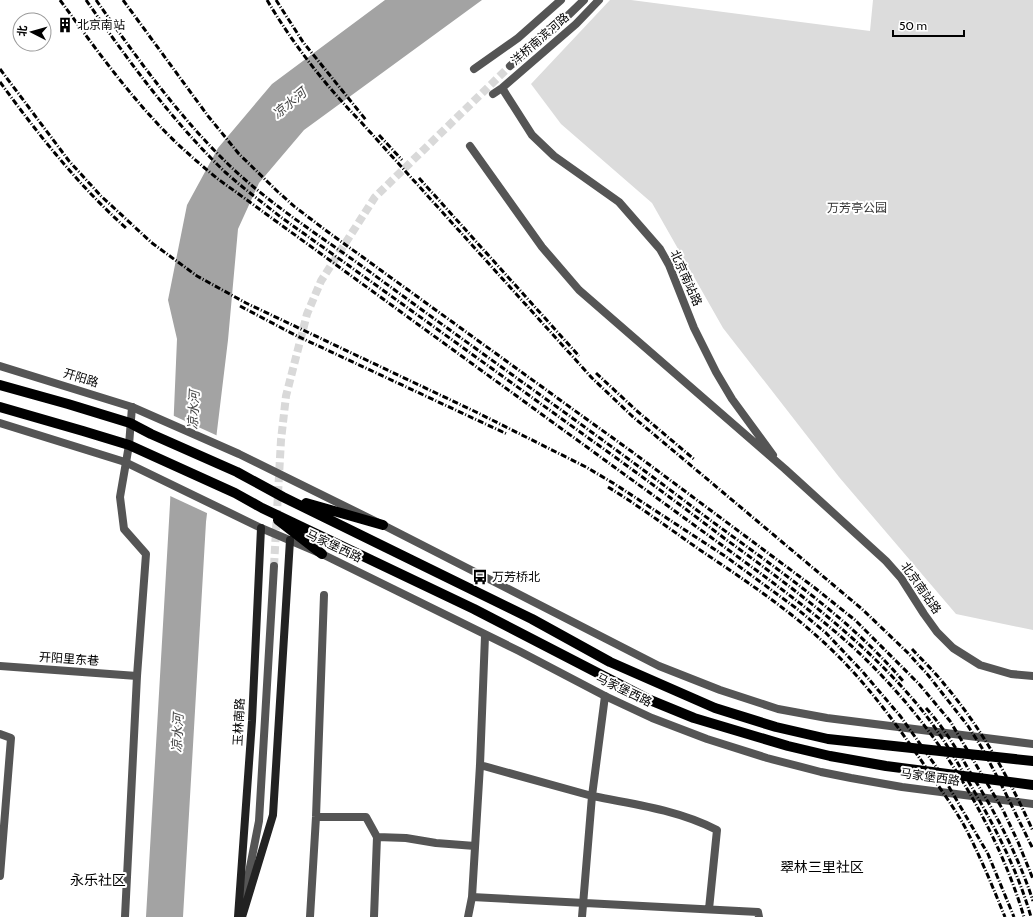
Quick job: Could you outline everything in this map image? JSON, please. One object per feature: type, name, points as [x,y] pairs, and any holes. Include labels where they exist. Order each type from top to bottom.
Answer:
[{"type":"main road","points":[[0,385],[130,423]]},
{"type":"main road","points":[[0,407],[128,445]]},
{"type":"main road","name":"马家堡西路","points":[[130,423],[151,434],[237,472],[283,497],[532,619],[610,662],[715,708],[776,727],[828,739],[1033,761]]},
{"type":"main road","name":"马家堡西路","points":[[128,445],[235,493],[262,508],[474,609],[650,700],[694,718],[788,746],[830,756],[886,766],[1033,785]]},
{"type":"main road","points":[[283,497],[383,525]]},
{"type":"main road","points":[[262,508],[322,554]]},
{"type":"main road","name":"玉林南路","points":[[240,917],[252,721],[261,528]]},
{"type":"main road","points":[[240,917],[273,815],[290,540]]},
{"type":"street","name":"洋桥南滨河路","points":[[474,69],[518,38],[561,0]]},
{"type":"street","name":"洋桥南滨河路","points":[[510,66],[555,28],[584,0]]},
{"type":"street","name":"洋桥南滨河路","points":[[493,94],[502,88],[576,24],[600,0]]},
{"type":"street","name":"北京南站路","points":[[502,88],[532,135],[554,156],[619,202],[660,249],[669,265],[694,328],[716,372],[736,404],[785,469]]},
{"type":"street","name":"北京南站路","points":[[470,146],[542,247],[580,290],[785,469],[886,561],[901,578],[937,632],[953,648],[980,665],[1011,674],[1033,676]]},
{"type":"street","name":"开阳路","points":[[0,366],[132,407],[239,454],[383,525]]},
{"type":"street","points":[[125,917],[137,676],[146,554],[124,529],[120,497],[132,407]]},
{"type":"street","points":[[0,423],[125,462]]},
{"type":"street","name":"马家堡西路","points":[[125,462],[261,528],[322,554],[605,696],[652,718],[707,740],[821,772],[902,786],[1033,804]]},
{"type":"street","points":[[383,525],[659,666],[720,690],[778,709],[827,718],[1033,744]]},
{"type":"street","points":[[240,917],[259,821],[274,566]]},
{"type":"street","points":[[310,917],[316,817],[324,595]]},
{"type":"street","points":[[468,917],[472,897],[480,765],[485,636]]},
{"type":"street","name":"开阳里东巷","points":[[0,666],[137,676]]},
{"type":"street","points":[[582,917],[582,902],[592,796],[605,696]]},
{"type":"street","points":[[0,734],[12,738],[0,876]]},
{"type":"street","points":[[480,765],[592,796],[673,812],[717,830],[709,909]]},
{"type":"street","points":[[316,817],[366,817],[377,837],[374,917]]},
{"type":"street","points":[[377,837],[406,838],[436,843],[475,846]]},
{"type":"street","points":[[472,897],[709,909],[758,914]]},
{"type":"green space","name":"万芳亭公园","points":[[610,0],[631,0],[870,31],[873,0],[1033,0],[1033,630],[956,614],[839,477],[723,328],[652,203],[561,124],[531,84]]},
{"type":"water","name":"凉水河","points":[[385,0],[482,0],[304,130],[259,183],[238,229],[228,340],[206,522],[183,917],[146,917],[170,504],[177,339],[168,300],[187,205],[218,148],[272,84]]},
{"type":"pier","points":[[172,415],[218,436],[209,514],[168,495]]},
{"type":"tunnel","points":[[274,566],[281,440],[286,396],[307,314],[321,281],[375,197],[510,66]]},
{"type":"railway","points":[[60,0],[106,62],[142,107],[177,144],[218,179],[756,570],[822,620],[868,662],[906,702],[928,730],[967,789],[1000,852],[1024,917]]},
{"type":"railway","points":[[86,0],[134,67],[169,111],[225,172],[239,184],[282,218],[617,458],[773,574],[846,632],[890,674],[919,707],[955,758],[1004,846],[1019,881],[1031,917]]},
{"type":"railway","points":[[96,0],[143,65],[193,128],[230,166],[262,194],[296,220],[574,419],[779,570],[856,633],[903,681]]},
{"type":"railway","points":[[123,0],[208,116],[239,154],[295,207],[631,451],[815,588],[855,620],[919,684],[950,721],[1003,810],[1033,879]]},
{"type":"railway","points":[[267,0],[310,64],[335,94],[592,378],[632,416],[862,609],[907,652],[928,675],[968,726],[982,748],[1033,849]]},
{"type":"railway","points":[[276,0],[303,42],[366,120]]},
{"type":"railway","points":[[0,69],[69,161],[101,196],[152,243],[197,276],[246,303],[476,412],[586,467],[725,556],[796,608],[826,633],[862,671],[901,717],[942,775],[988,854],[1014,917]]},
{"type":"railway","points":[[0,82],[29,121],[75,177],[108,212],[126,228]]},
{"type":"railway","points":[[379,135],[402,160]]},
{"type":"railway","points":[[419,178],[579,356]]},
{"type":"railway","points":[[240,306],[295,335],[507,434]]},
{"type":"railway","points":[[596,373],[637,411],[695,460]]},
{"type":"railway","points":[[608,487],[791,614],[825,643],[854,673],[901,731],[957,814],[966,829],[1005,917]]},
{"type":"railway","points":[[912,649],[941,680],[983,737],[1004,773],[1033,831]]},
{"type":"railway","points":[[926,708],[951,741],[991,806],[1007,837],[1033,901]]},
{"type":"place","name":"北京南站","points":[[65,25]]},
{"type":"place","name":"万芳桥北","points":[[480,577]]},
{"type":"district","name":"翠林三里社区","points":[[822,867]]},
{"type":"district","name":"永乐社区","points":[[98,880]]}]
